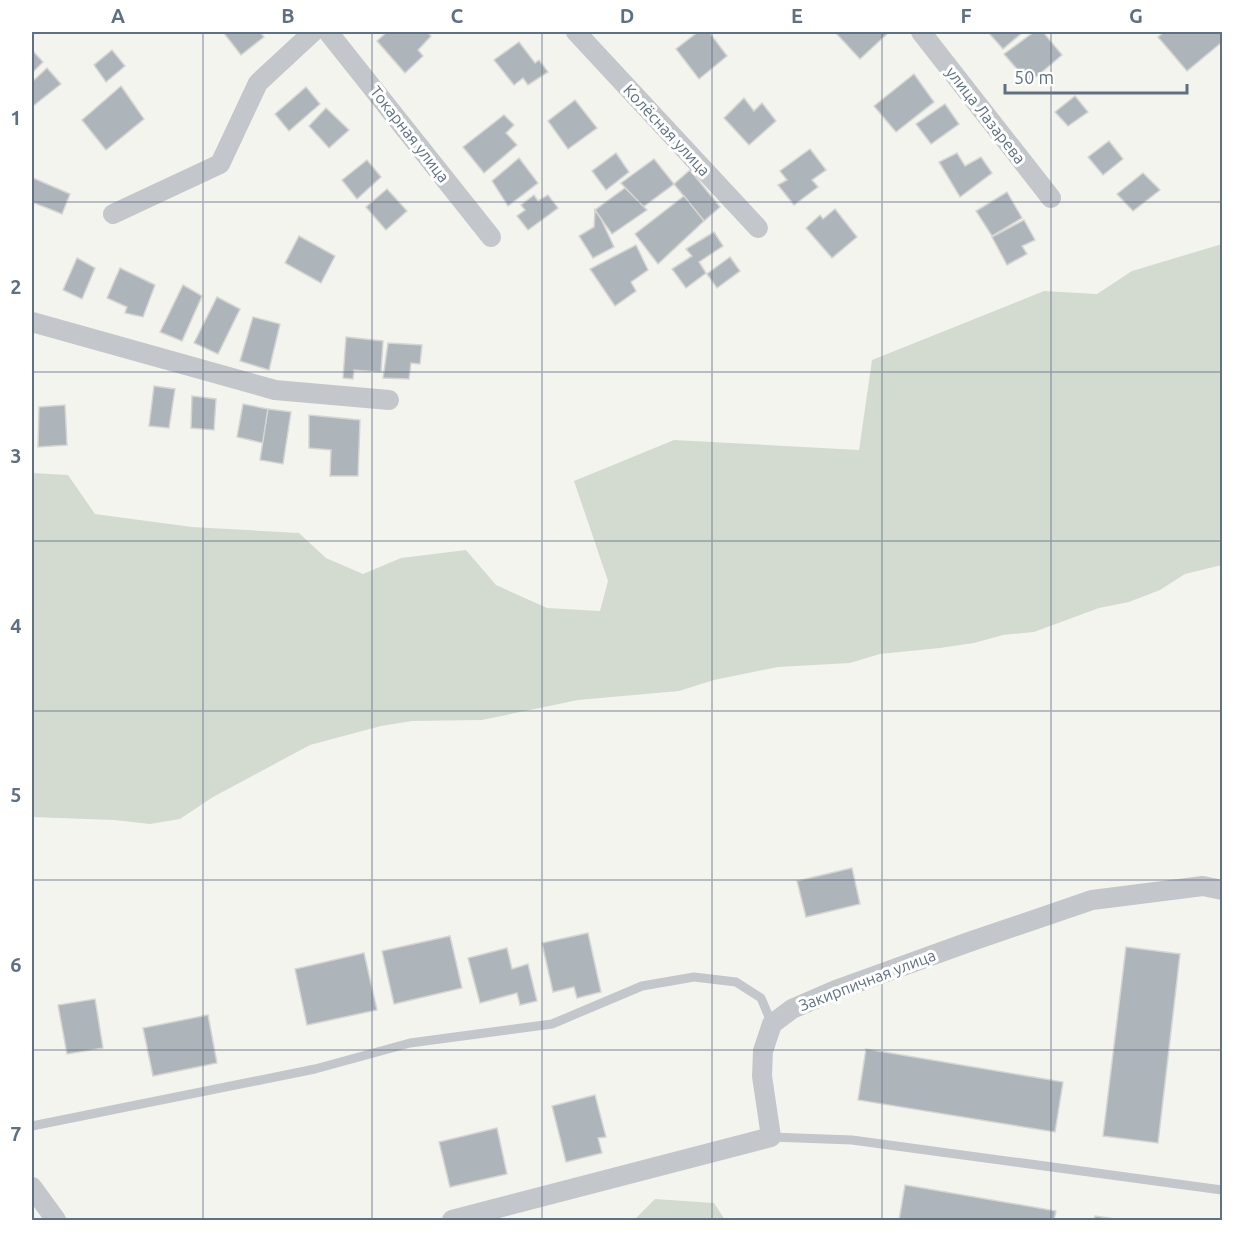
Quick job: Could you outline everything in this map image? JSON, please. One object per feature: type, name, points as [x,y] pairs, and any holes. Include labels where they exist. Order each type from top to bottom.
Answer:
[{"type":"street","points":[[112,214],[220,164],[258,83],[313,32]]},
{"type":"street","name":"Токарная улица","points":[[328,32],[491,237]]},
{"type":"street","name":"Колёсная улица","points":[[576,32],[758,228]]},
{"type":"street","name":"улица Лазарева","points":[[921,32],[1051,198]]},
{"type":"street","points":[[32,322],[275,390],[389,400]]},
{"type":"street","name":"Закирпичная улица","points":[[772,1024],[792,1009],[836,990],[1092,900],[1203,886],[1222,890]]},
{"type":"street","points":[[453,1221],[771,1137],[762,1076],[763,1051],[772,1024]]},
{"type":"street","points":[[32,1187],[56,1221]]},
{"type":"lane","points":[[32,1126],[315,1069],[410,1043],[552,1023],[642,986],[694,977],[736,982],[761,998],[772,1024]]},
{"type":"lane","points":[[771,1137],[852,1140],[1222,1190]]},
{"type":"shaded area","points":[[1222,244],[1222,565],[1185,574],[1160,590],[1129,602],[1099,608],[1034,632],[1003,635],[974,643],[940,648],[880,654],[850,663],[778,667],[714,680],[679,691],[578,700],[482,720],[412,721],[381,726],[310,745],[213,797],[180,819],[150,824],[114,820],[32,817],[32,473],[68,475],[95,514],[192,527],[299,533],[326,558],[363,574],[401,558],[466,550],[496,585],[547,608],[600,611],[608,581],[574,481],[674,440],[859,450],[872,360],[1044,291],[1097,294],[1132,271]]},
{"type":"shaded area","points":[[655,1199],[714,1203],[725,1220],[634,1220]]},
{"type":"building","points":[[223,32],[260,32],[264,37],[241,55]]},
{"type":"building","points":[[387,32],[427,32],[431,36],[418,50],[423,56],[405,73],[377,41]]},
{"type":"building","points":[[698,32],[709,32],[727,56],[699,79],[676,49]]},
{"type":"building","points":[[835,32],[887,32],[888,33],[860,59]]},
{"type":"building","points":[[988,32],[1023,32],[1003,49]]},
{"type":"building","points":[[1034,32],[1043,32],[1062,55],[1029,83],[1004,54]]},
{"type":"building","points":[[1164,32],[1220,32],[1222,42],[1187,71],[1158,37]]},
{"type":"building","points":[[519,42],[535,63],[539,60],[548,72],[528,85],[523,78],[514,85],[494,60]]},
{"type":"building","points":[[32,50],[43,62],[32,73]]},
{"type":"building","points":[[112,50],[125,66],[106,82],[94,65]]},
{"type":"building","points":[[47,68],[61,84],[33,106],[32,82]]},
{"type":"building","points":[[914,74],[934,102],[896,132],[874,106]]},
{"type":"building","points":[[121,86],[144,119],[106,150],[82,120]]},
{"type":"building","points":[[306,87],[320,104],[289,131],[275,114]]},
{"type":"building","points":[[1075,96],[1088,112],[1068,126],[1055,112]]},
{"type":"building","points":[[744,98],[754,111],[762,103],[776,121],[749,145],[724,118]]},
{"type":"building","points":[[575,100],[597,128],[568,149],[548,121]]},
{"type":"building","points":[[945,104],[959,124],[931,144],[916,124]]},
{"type":"building","points":[[326,108],[349,130],[329,148],[309,126]]},
{"type":"building","points":[[504,115],[514,125],[506,133],[517,145],[484,173],[463,147]]},
{"type":"building","points":[[1109,141],[1123,159],[1103,175],[1088,157]]},
{"type":"building","points":[[810,149],[826,170],[812,180],[818,187],[794,205],[778,185],[787,180],[780,171]]},
{"type":"building","points":[[616,153],[629,172],[606,190],[592,171]]},
{"type":"building","points":[[957,153],[965,166],[981,157],[992,173],[960,197],[939,162]]},
{"type":"building","points":[[519,158],[538,183],[508,206],[492,181]]},
{"type":"building","points":[[654,159],[674,184],[643,207],[621,183]]},
{"type":"building","points":[[367,160],[381,177],[357,199],[342,180]]},
{"type":"building","points":[[690,170],[720,207],[704,221],[674,184]]},
{"type":"building","points":[[1143,173],[1160,190],[1133,211],[1117,194]]},
{"type":"building","points":[[33,178],[70,194],[62,214],[32,202]]},
{"type":"building","points":[[625,188],[647,210],[612,234],[595,210]]},
{"type":"building","points":[[387,189],[407,211],[386,230],[366,207]]},
{"type":"building","points":[[1007,192],[1022,218],[992,236],[976,211]]},
{"type":"building","points":[[534,195],[538,201],[548,195],[558,208],[528,230],[517,216],[525,210],[521,205]]},
{"type":"building","points":[[684,196],[704,221],[658,264],[635,234]]},
{"type":"building","points":[[835,209],[857,237],[832,258],[806,228],[820,215],[823,219]]},
{"type":"building","points":[[595,210],[614,247],[593,258],[579,236],[594,227]]},
{"type":"building","points":[[1024,220],[1035,240],[1022,246],[1027,254],[1007,265],[992,237]]},
{"type":"building","points":[[714,232],[723,246],[699,262],[706,273],[686,288],[672,269],[692,256],[686,249]]},
{"type":"building","points":[[299,236],[335,256],[321,283],[285,263]]},
{"type":"building","points":[[636,245],[648,270],[631,282],[636,291],[615,306],[590,269]]},
{"type":"building","points":[[730,257],[740,271],[717,288],[707,274]]},
{"type":"building","points":[[77,258],[95,268],[82,299],[63,290]]},
{"type":"building","points":[[120,268],[155,285],[143,317],[125,313],[127,307],[107,298]]},
{"type":"building","points":[[183,285],[202,296],[182,341],[160,332]]},
{"type":"building","points":[[217,297],[240,309],[218,354],[194,343]]},
{"type":"building","points":[[253,317],[280,324],[269,370],[240,361]]},
{"type":"building","points":[[346,337],[383,341],[381,372],[354,370],[353,379],[343,378]]},
{"type":"building","points":[[388,343],[422,345],[420,364],[411,363],[409,379],[383,378]]},
{"type":"building","points":[[154,386],[175,389],[169,428],[149,426]]},
{"type":"building","points":[[192,396],[216,399],[214,430],[191,428]]},
{"type":"building","points":[[243,404],[268,409],[263,443],[237,437]]},
{"type":"building","points":[[65,405],[67,445],[38,447],[39,407]]},
{"type":"building","points":[[268,409],[291,412],[283,464],[260,460]]},
{"type":"building","points":[[309,415],[360,420],[358,476],[330,476],[331,450],[309,448]]},
{"type":"building","points":[[852,868],[860,904],[806,917],[797,881]]},
{"type":"building","points":[[588,933],[601,992],[577,998],[574,987],[553,992],[542,943]]},
{"type":"building","points":[[450,936],[462,988],[394,1004],[382,951]]},
{"type":"building","points":[[1126,947],[1180,954],[1158,1143],[1103,1136]]},
{"type":"building","points":[[507,948],[512,969],[528,964],[537,1001],[520,1005],[517,993],[480,1003],[468,958]]},
{"type":"building","points":[[364,953],[377,1010],[307,1025],[295,969]]},
{"type":"building","points":[[95,999],[103,1048],[67,1054],[58,1005]]},
{"type":"building","points":[[208,1015],[217,1063],[153,1076],[143,1028]]},
{"type":"building","points":[[866,1049],[1063,1082],[1055,1132],[858,1100]]},
{"type":"building","points":[[595,1095],[606,1137],[598,1138],[602,1153],[566,1162],[552,1106]]},
{"type":"building","points":[[497,1128],[507,1174],[450,1187],[439,1142]]},
{"type":"building","points":[[905,1185],[1056,1211],[1054,1220],[899,1220]]},
{"type":"building","points":[[1095,1216],[1122,1220],[1094,1220]]}]
